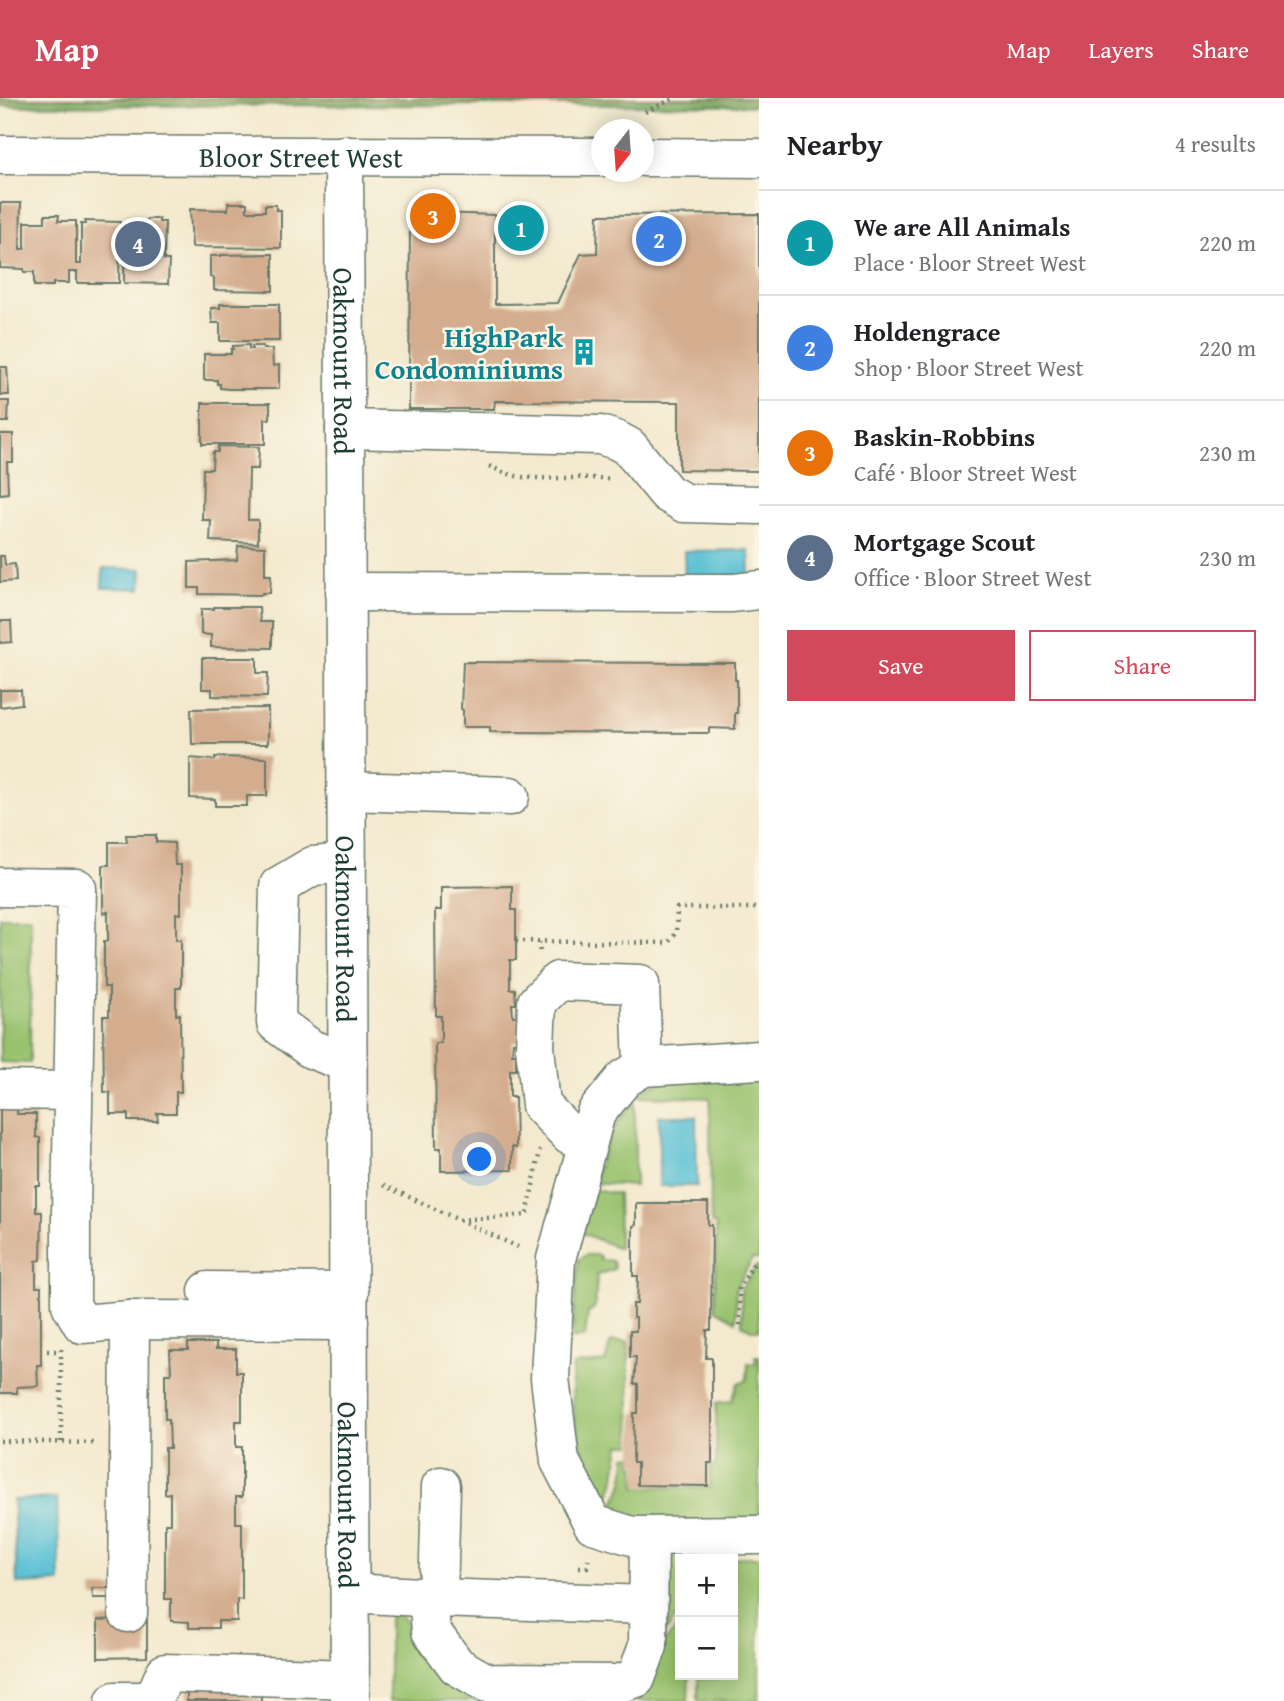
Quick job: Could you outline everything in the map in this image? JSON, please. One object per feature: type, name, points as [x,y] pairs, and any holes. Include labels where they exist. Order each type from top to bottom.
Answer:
[{"type":"street","name":"Bloor Street West","points":[[0,155],[591,157]]},
{"type":"street","name":"Oakmount Road","points":[[344,155],[350,1690]]},
{"type":"street","points":[[654,157],[759,158]]},
{"type":"street","points":[[345,429],[600,435],[629,447],[667,493],[684,503],[759,505]]},
{"type":"street","points":[[345,593],[733,593],[759,590]]},
{"type":"street","points":[[346,791],[510,796]]},
{"type":"street","points":[[347,863],[313,866],[279,886],[276,1023],[311,1049],[348,1063]]},
{"type":"street","points":[[0,887],[77,888],[71,1337],[130,1320],[349,1307]]},
{"type":"street","points":[[588,1141],[570,1135],[541,1105],[535,1047],[537,1002],[558,981],[640,984],[643,1067]]},
{"type":"street","points":[[759,1060],[643,1067],[624,1079],[596,1113],[556,1259],[550,1378],[560,1461],[593,1524],[632,1536],[649,1536],[712,1547],[759,1535]]},
{"type":"street","points":[[0,1090],[73,1091]]},
{"type":"street","points":[[208,1291],[349,1307]]},
{"type":"street","points":[[128,1613],[130,1320]]},
{"type":"street","points":[[441,1486],[431,1631],[457,1666],[487,1684],[618,1684],[636,1678],[648,1646],[649,1536]]},
{"type":"street","points":[[350,1593],[648,1605]]},
{"type":"street","points":[[115,1701],[153,1701],[165,1674],[350,1690]]},
{"type":"path","points":[[645,112],[675,98]]},
{"type":"path","points":[[483,463],[522,477],[594,477],[618,480]]},
{"type":"path","points":[[516,941],[668,943],[676,933],[677,908],[759,908]]},
{"type":"path","points":[[383,1185],[518,1247]]},
{"type":"path","points":[[459,1220],[527,1215]]},
{"type":"path","points":[[740,1325],[739,1288],[754,1263],[759,1263]]},
{"type":"path","points":[[47,1351],[71,1337]]},
{"type":"path","points":[[61,1442],[71,1337]]},
{"type":"path","points":[[0,1441],[129,1443]]},
{"type":"path","points":[[573,1567],[587,1567],[593,1524]]},
{"type":"green space","points":[[0,98],[759,98],[759,106],[0,106]]},
{"type":"green space","points":[[0,917],[31,917],[30,1063],[0,1062]]},
{"type":"green space","points":[[671,1077],[759,1078],[759,1259],[752,1259],[736,1288],[736,1321],[715,1309],[716,1225],[711,1223],[710,1098],[640,1096],[645,1089]]},
{"type":"green space","points":[[635,1101],[635,1186],[593,1183],[609,1139],[620,1119]]},
{"type":"green space","points":[[593,1190],[618,1194],[619,1248],[581,1233]]},
{"type":"green space","points":[[586,1255],[599,1255],[600,1260],[613,1261],[614,1269],[597,1275],[595,1307],[588,1313],[585,1337],[572,1339],[578,1260]]},
{"type":"green space","points":[[756,1266],[759,1266],[759,1330],[751,1330],[742,1325],[741,1289]]},
{"type":"green space","points":[[611,1341],[628,1342],[631,1445],[620,1445],[614,1483],[605,1504],[578,1437],[572,1390],[573,1365],[605,1362]]},
{"type":"green space","points":[[756,1356],[759,1356],[759,1524],[639,1531],[609,1512],[622,1485],[626,1456],[632,1455],[636,1487],[710,1488],[710,1466],[716,1465],[716,1403],[732,1401],[738,1383],[747,1380],[748,1363],[755,1364]]},
{"type":"green space","points":[[675,1557],[675,1620],[661,1638],[664,1562]]},
{"type":"green space","points":[[759,1557],[759,1701],[698,1701],[698,1680],[738,1680],[738,1558]]},
{"type":"green space","points":[[389,1609],[397,1611],[412,1629],[481,1694],[479,1701],[389,1701]]},
{"type":"green space","points":[[675,1629],[675,1680],[689,1680],[688,1701],[637,1701],[648,1687],[661,1647]]},
{"type":"water","points":[[749,550],[750,576],[685,578],[684,551]]},
{"type":"water","points":[[103,568],[142,569],[141,589],[102,588]]},
{"type":"water","points":[[659,1116],[696,1116],[697,1186],[659,1186]]},
{"type":"water","points":[[57,1498],[60,1582],[17,1584],[13,1500]]},
{"type":"building","points":[[0,203],[21,203],[20,249],[25,249],[25,222],[45,222],[45,215],[59,215],[58,221],[76,221],[76,264],[81,264],[81,224],[85,224],[85,221],[120,222],[119,283],[77,283],[77,272],[69,272],[69,283],[34,286],[34,272],[0,268]]},
{"type":"building","points":[[228,203],[247,203],[247,211],[265,211],[265,205],[276,205],[276,210],[281,210],[281,248],[192,247],[190,209],[228,210]]},
{"type":"building","name":"HighPark Condominiums","points":[[410,212],[495,215],[495,304],[558,303],[581,254],[597,253],[598,215],[759,214],[759,471],[679,470],[679,402],[495,401],[494,409],[409,409]]},
{"type":"building","points":[[147,219],[165,222],[164,260],[169,260],[168,284],[124,283],[125,222],[146,223]]},
{"type":"building","points":[[273,254],[273,291],[214,290],[214,278],[210,277],[210,256]]},
{"type":"building","points":[[220,304],[279,304],[279,341],[220,341],[220,323],[212,323],[211,308],[220,308]]},
{"type":"building","points":[[249,345],[249,349],[252,349],[252,346],[263,346],[263,349],[272,349],[273,366],[279,365],[279,389],[220,388],[217,380],[204,380],[204,354],[231,354],[233,346]]},
{"type":"building","points":[[0,367],[7,367],[9,395],[0,395]]},
{"type":"building","points":[[0,401],[9,401],[8,422],[0,422]]},
{"type":"building","points":[[202,403],[270,403],[270,419],[265,419],[265,444],[202,444]]},
{"type":"building","points":[[0,434],[13,434],[13,462],[7,462],[8,493],[0,494]]},
{"type":"building","points":[[218,446],[259,447],[258,469],[249,469],[248,520],[258,520],[258,543],[210,541],[211,520],[202,520],[203,469],[212,469],[213,452],[218,452]]},
{"type":"building","points":[[238,546],[265,547],[265,575],[271,575],[270,593],[199,594],[199,588],[189,588],[189,562],[237,560]]},
{"type":"building","points":[[0,556],[4,556],[5,565],[15,564],[16,581],[0,582]]},
{"type":"building","points":[[259,607],[260,622],[272,622],[272,648],[211,647],[211,635],[201,634],[201,609]]},
{"type":"building","points":[[0,621],[11,621],[12,642],[0,643]]},
{"type":"building","points":[[202,658],[257,658],[257,673],[268,673],[267,697],[212,696],[212,689],[202,689]]},
{"type":"building","points":[[463,662],[735,663],[735,729],[709,728],[709,733],[490,732],[490,727],[463,727]]},
{"type":"building","points":[[0,690],[21,690],[22,704],[0,707]]},
{"type":"building","points":[[268,708],[268,744],[192,744],[191,709]]},
{"type":"building","points":[[215,757],[267,758],[267,796],[247,796],[247,806],[215,806],[215,799],[190,798],[190,758],[215,760]]},
{"type":"building","points":[[126,835],[156,835],[156,842],[174,843],[175,865],[181,865],[181,914],[176,913],[176,940],[181,940],[181,988],[176,988],[176,1015],[180,1014],[181,1092],[176,1092],[176,1113],[157,1113],[158,1121],[128,1121],[128,1114],[110,1114],[110,1092],[104,1092],[103,1016],[109,1016],[109,987],[104,987],[104,941],[108,941],[108,912],[103,913],[103,865],[109,865],[109,842],[127,842]]},
{"type":"building","points":[[512,886],[512,910],[516,910],[516,960],[510,960],[510,989],[515,989],[516,1004],[512,1004],[513,1016],[519,1016],[519,1042],[513,1042],[512,1054],[516,1054],[516,1070],[510,1070],[510,1097],[515,1097],[516,1148],[512,1147],[512,1170],[441,1171],[441,1148],[436,1148],[435,1043],[441,1043],[441,1016],[436,1016],[435,910],[441,910],[441,887]]},
{"type":"building","points":[[0,1109],[17,1109],[17,1114],[36,1114],[36,1137],[40,1138],[40,1186],[36,1186],[36,1212],[42,1212],[41,1260],[36,1261],[36,1287],[41,1287],[41,1365],[37,1365],[38,1386],[17,1387],[17,1393],[0,1393]]},
{"type":"building","points":[[636,1203],[708,1203],[708,1225],[712,1225],[711,1330],[707,1330],[706,1358],[712,1358],[712,1463],[708,1463],[708,1486],[637,1485],[637,1463],[633,1463],[634,1413],[638,1413],[638,1384],[634,1384],[636,1357],[630,1357],[630,1331],[636,1331],[633,1304],[637,1304],[638,1276],[633,1276],[633,1226],[636,1225]]},
{"type":"building","points":[[188,1343],[216,1343],[216,1349],[236,1349],[236,1372],[242,1372],[242,1421],[236,1421],[236,1447],[242,1447],[242,1497],[236,1497],[236,1523],[242,1523],[242,1600],[237,1599],[237,1621],[218,1621],[218,1628],[189,1628],[189,1622],[171,1621],[171,1599],[165,1599],[165,1523],[170,1523],[170,1493],[165,1494],[165,1448],[170,1448],[169,1419],[165,1419],[165,1374],[171,1374],[170,1350],[188,1350]]},
{"type":"building","points":[[92,1588],[113,1588],[113,1598],[93,1598]]},
{"type":"building","points":[[147,1618],[147,1657],[98,1658],[98,1620]]},
{"type":"building","points":[[187,1682],[261,1683],[261,1701],[187,1701]]},
{"type":"place","name":"Baskin-Robbins","points":[[433,216]]},
{"type":"place","name":"We are All Animals","points":[[521,228]]},
{"type":"place","name":"Holdengrace","points":[[659,239]]},
{"type":"place","name":"Mortgage Scout","points":[[138,244]]},
{"type":"place","name":"HighPark Condominiums","points":[[584,352]]}]
